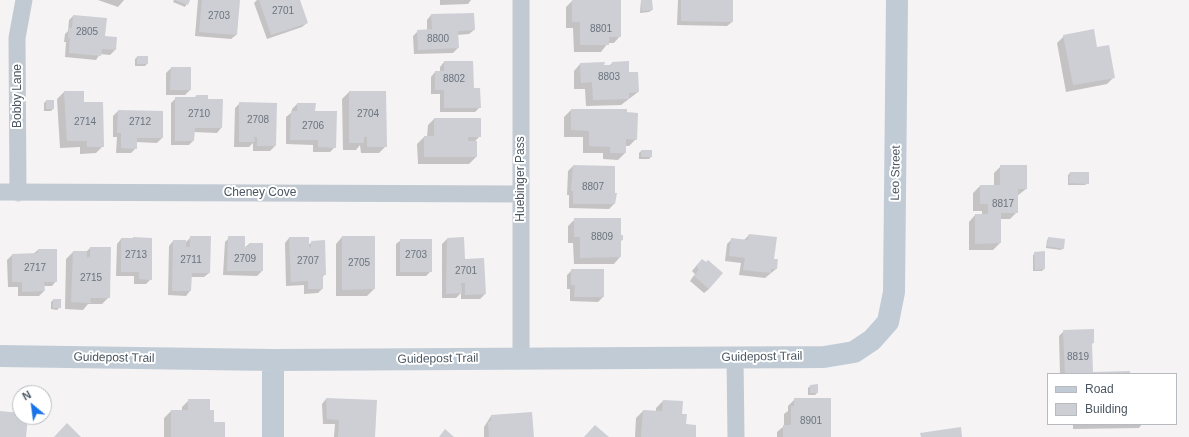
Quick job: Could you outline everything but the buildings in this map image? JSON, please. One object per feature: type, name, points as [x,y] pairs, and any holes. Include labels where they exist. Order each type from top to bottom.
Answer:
[{"type":"street","name":"Bobby Lane","points":[[18,193],[17,38],[24,0]]},
{"type":"street","name":"Huebinger Pass","points":[[521,0],[521,358]]},
{"type":"street","name":"Leo Street","points":[[872,340],[888,322],[894,292],[897,0]]},
{"type":"street","name":"Cheney Cove","points":[[0,192],[521,194]]},
{"type":"street","name":"Guidepost Trail","points":[[0,356],[273,360],[824,357],[854,352],[872,340]]},
{"type":"street","points":[[734,358],[736,437]]},
{"type":"street","points":[[273,360],[273,437]]}]
